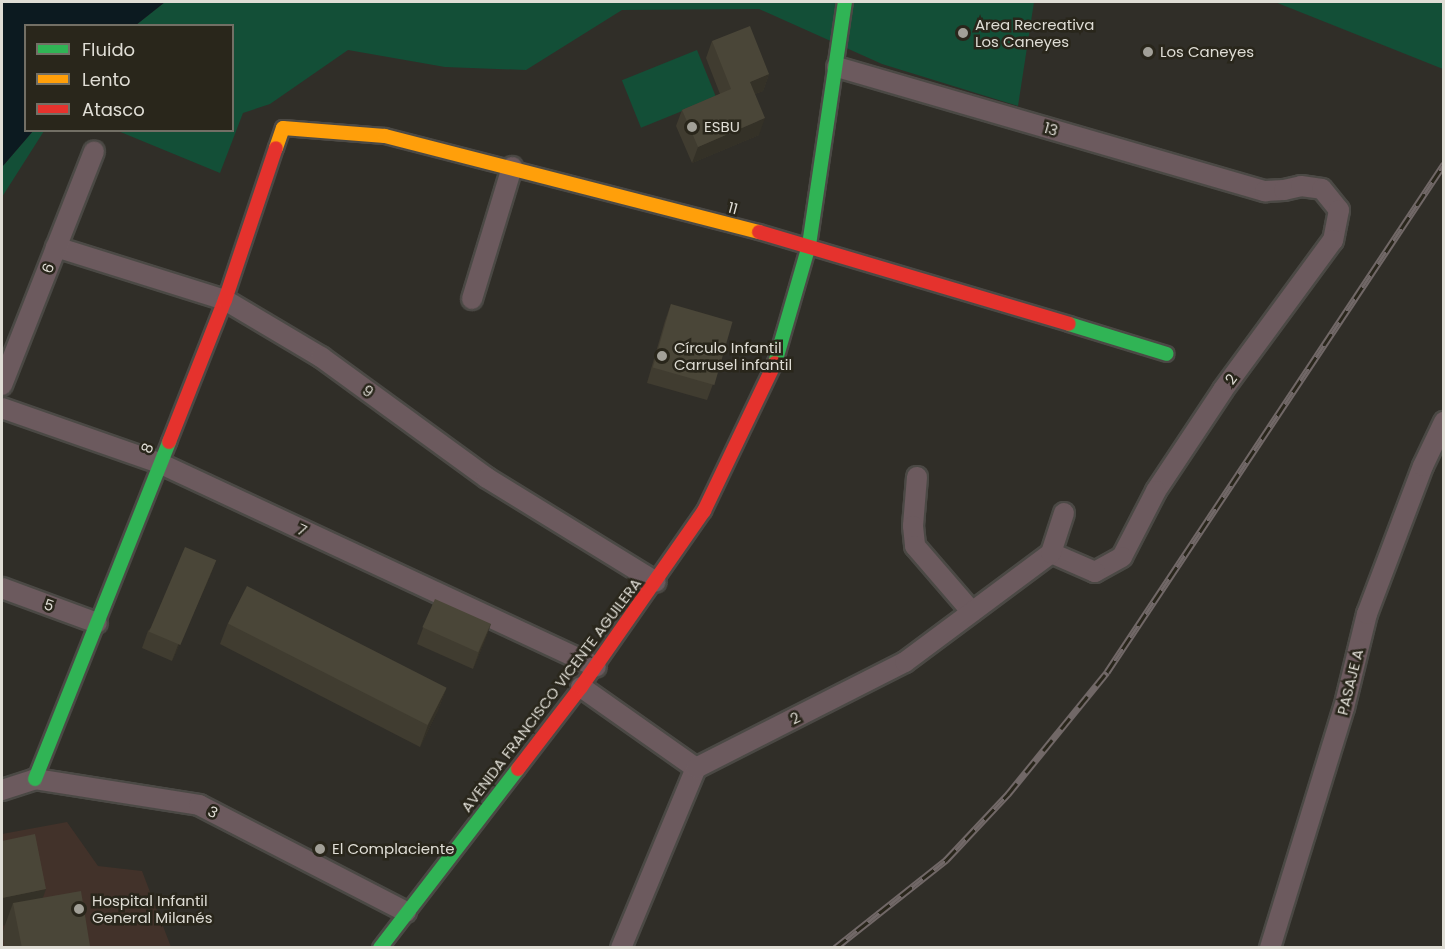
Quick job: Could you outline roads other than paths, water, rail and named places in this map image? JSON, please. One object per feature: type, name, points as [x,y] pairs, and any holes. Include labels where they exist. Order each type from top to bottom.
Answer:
[{"type":"street","name":"AVENIDA FRANCISCO VICENTE AGUILERA","points":[[380,948],[596,667],[704,511],[780,354],[809,245],[845,2]]},
{"type":"street","name":"13","points":[[837,67],[1265,191]]},
{"type":"street","name":"11","points":[[283,128],[385,136],[512,168],[809,245],[1167,354]]},
{"type":"street","name":"8","points":[[35,780],[225,300],[283,128]]},
{"type":"street","name":"6","points":[[2,385],[94,151]]},
{"type":"street","points":[[472,299],[512,168]]},
{"type":"street","name":"2","points":[[696,768],[905,662],[1051,553],[1095,572],[1122,557],[1156,490],[1211,408],[1333,240],[1339,210],[1322,189],[1301,186],[1265,191]]},
{"type":"street","name":"9","points":[[56,247],[225,300],[321,357],[487,478],[656,582]]},
{"type":"street","name":"7","points":[[2,408],[159,463],[596,667]]},
{"type":"street","name":"PASAJE A","points":[[1270,948],[1344,708],[1367,614],[1423,466],[1443,422]]},
{"type":"street","points":[[917,477],[913,526],[915,546],[972,612]]},
{"type":"street","points":[[1051,553],[1064,513]]},
{"type":"street","name":"5","points":[[2,588],[97,623]]},
{"type":"street","points":[[581,687],[696,768],[621,948]]},
{"type":"street","name":"3","points":[[2,790],[35,780],[199,805],[406,912]]},
{"type":"railway","points":[[835,948],[946,860],[1008,794],[1107,672],[1444,164]]},
{"type":"place","name":"Area Recreativa Los Caneyes","points":[[963,33]]},
{"type":"place","name":"Los Caneyes","points":[[1148,52]]},
{"type":"place","name":"ESBU","points":[[692,127]]},
{"type":"place","name":"Círculo Infantil Carrusel infantil","points":[[662,356]]},
{"type":"place","name":"El Complaciente","points":[[320,849]]},
{"type":"place","name":"Hospital Infantil General Milanés","points":[[79,909]]}]
